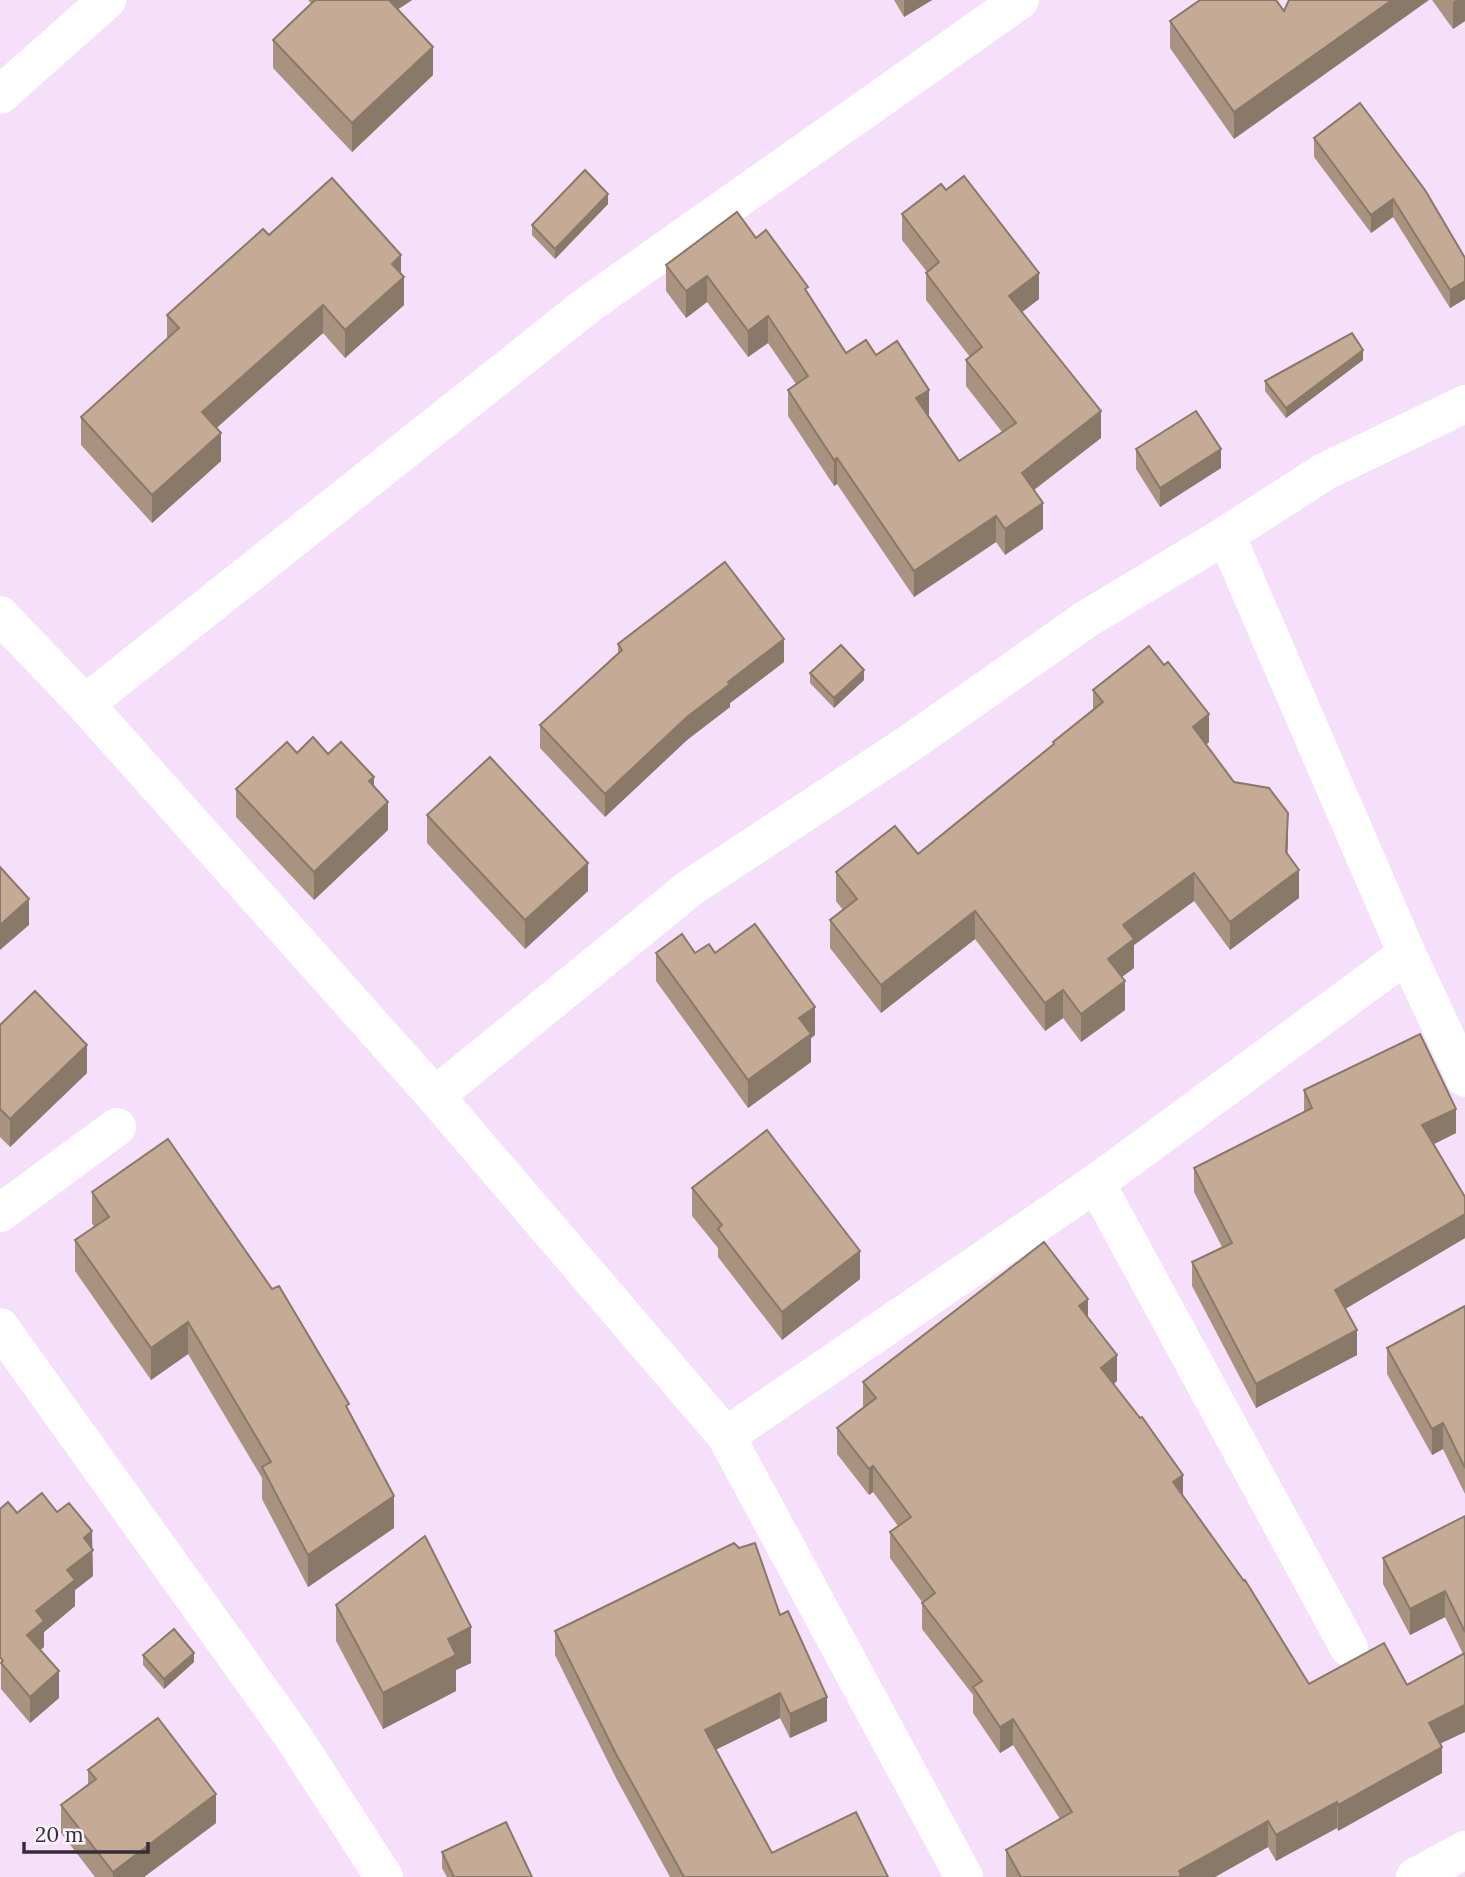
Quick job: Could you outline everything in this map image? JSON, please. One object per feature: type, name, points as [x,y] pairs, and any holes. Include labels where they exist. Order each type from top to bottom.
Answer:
[{"type":"street","points":[[0,95],[107,0]]},
{"type":"street","points":[[85,704],[589,304],[1020,0]]},
{"type":"street","points":[[435,1096],[690,888],[910,743],[1088,618],[1324,472],[1465,404]]},
{"type":"street","points":[[1226,535],[1407,954],[1465,1078]]},
{"type":"street","points":[[0,615],[85,704],[435,1096],[726,1436],[964,1877]]},
{"type":"street","points":[[726,1436],[1096,1183],[1407,954]]},
{"type":"street","points":[[0,1213],[117,1127]]},
{"type":"street","points":[[1096,1183],[1349,1648]]},
{"type":"street","points":[[0,1327],[292,1735],[384,1877]]},
{"type":"street","points":[[1415,1877],[1465,1850]]},
{"type":"building","points":[[315,0],[389,0],[433,47],[352,123],[273,40]]},
{"type":"building","points":[[1200,0],[1276,0],[1284,11],[1289,0],[1392,0],[1234,112],[1170,21]]},
{"type":"building","points":[[1360,103],[1425,190],[1465,258],[1465,281],[1450,290],[1393,199],[1371,215],[1314,138]]},
{"type":"building","points":[[585,170],[608,194],[555,249],[532,225]]},
{"type":"building","points":[[964,176],[1039,273],[1009,296],[1101,411],[1022,473],[1043,503],[1005,529],[996,516],[914,571],[837,458],[834,460],[788,390],[808,376],[768,316],[748,331],[707,276],[686,291],[666,265],[737,212],[756,238],[766,230],[808,287],[805,289],[846,353],[866,340],[876,355],[897,341],[929,390],[916,398],[959,461],[1016,423],[966,360],[982,347],[926,273],[939,262],[902,214],[941,184],[946,190]]},
{"type":"building","points":[[332,178],[401,255],[392,264],[404,277],[345,330],[323,305],[202,412],[221,433],[152,495],[81,417],[179,328],[167,315],[263,229],[269,235]]},
{"type":"building","points":[[1352,333],[1363,350],[1286,408],[1265,381]]},
{"type":"building","points":[[1196,411],[1221,449],[1160,488],[1136,449]]},
{"type":"building","points":[[725,562],[784,639],[687,717],[605,794],[540,725],[622,650],[618,644]]},
{"type":"building","points":[[841,645],[864,670],[834,698],[810,673]]},
{"type":"building","points":[[1149,646],[1164,665],[1168,662],[1209,714],[1193,727],[1234,782],[1269,788],[1288,813],[1286,852],[1299,870],[1230,922],[1194,873],[1123,925],[1134,939],[1108,959],[1125,981],[1081,1014],[1063,990],[1045,1003],[975,911],[881,985],[830,920],[857,899],[836,872],[895,826],[918,854],[1103,702],[1093,690]]},
{"type":"building","points":[[313,737],[328,754],[341,742],[374,777],[369,781],[388,802],[314,872],[236,789],[287,742],[297,753]]},
{"type":"building","points":[[490,757],[588,863],[525,920],[427,815]]},
{"type":"building","points":[[0,867],[29,899],[0,925]]},
{"type":"building","points":[[755,924],[815,1007],[799,1018],[811,1034],[748,1080],[656,953],[682,934],[695,953],[709,944],[715,953]]},
{"type":"building","points":[[35,991],[87,1045],[10,1119],[0,1109],[0,1025]]},
{"type":"building","points":[[1420,1034],[1456,1109],[1422,1125],[1465,1197],[1465,1214],[1335,1290],[1357,1330],[1256,1384],[1192,1262],[1232,1243],[1194,1168],[1312,1108],[1304,1090]]},
{"type":"building","points":[[767,1130],[860,1251],[782,1312],[718,1229],[722,1225],[692,1188]]},
{"type":"building","points":[[168,1139],[272,1289],[279,1286],[349,1404],[346,1406],[394,1496],[308,1555],[262,1467],[271,1462],[188,1322],[151,1348],[75,1240],[109,1217],[92,1192]]},
{"type":"building","points":[[1044,1242],[1088,1299],[1079,1306],[1117,1355],[1101,1368],[1140,1418],[1142,1417],[1183,1475],[1173,1482],[1245,1580],[1309,1684],[1384,1643],[1407,1685],[1465,1653],[1465,1705],[1429,1723],[1442,1747],[1338,1805],[1337,1802],[1276,1835],[1268,1821],[1179,1871],[1179,1877],[1021,1877],[1006,1850],[1072,1812],[1013,1719],[1000,1727],[973,1687],[982,1681],[922,1603],[935,1593],[890,1532],[911,1517],[873,1466],[869,1469],[837,1428],[876,1398],[863,1382]]},
{"type":"building","points":[[1465,1306],[1465,1468],[1443,1423],[1432,1429],[1387,1348]]},
{"type":"building","points":[[42,1493],[57,1512],[69,1503],[92,1531],[84,1538],[93,1550],[67,1570],[75,1580],[36,1611],[44,1621],[27,1635],[59,1671],[30,1697],[1,1663],[3,1661],[0,1657],[0,1509],[8,1502],[17,1513]]},
{"type":"building","points":[[1465,1516],[1465,1632],[1445,1591],[1410,1609],[1383,1558]]},
{"type":"building","points":[[425,1536],[471,1627],[448,1639],[456,1655],[383,1693],[336,1605]]},
{"type":"building","points":[[734,1543],[739,1548],[755,1543],[780,1615],[788,1611],[827,1697],[790,1714],[780,1693],[705,1730],[772,1853],[856,1812],[888,1877],[684,1877],[616,1754],[555,1631]]},
{"type":"building","points":[[174,1629],[194,1653],[164,1679],[143,1655]]},
{"type":"building","points":[[158,1718],[216,1794],[113,1872],[61,1805],[96,1779],[88,1770]]},
{"type":"building","points":[[506,1822],[532,1877],[454,1877],[442,1852]]}]
